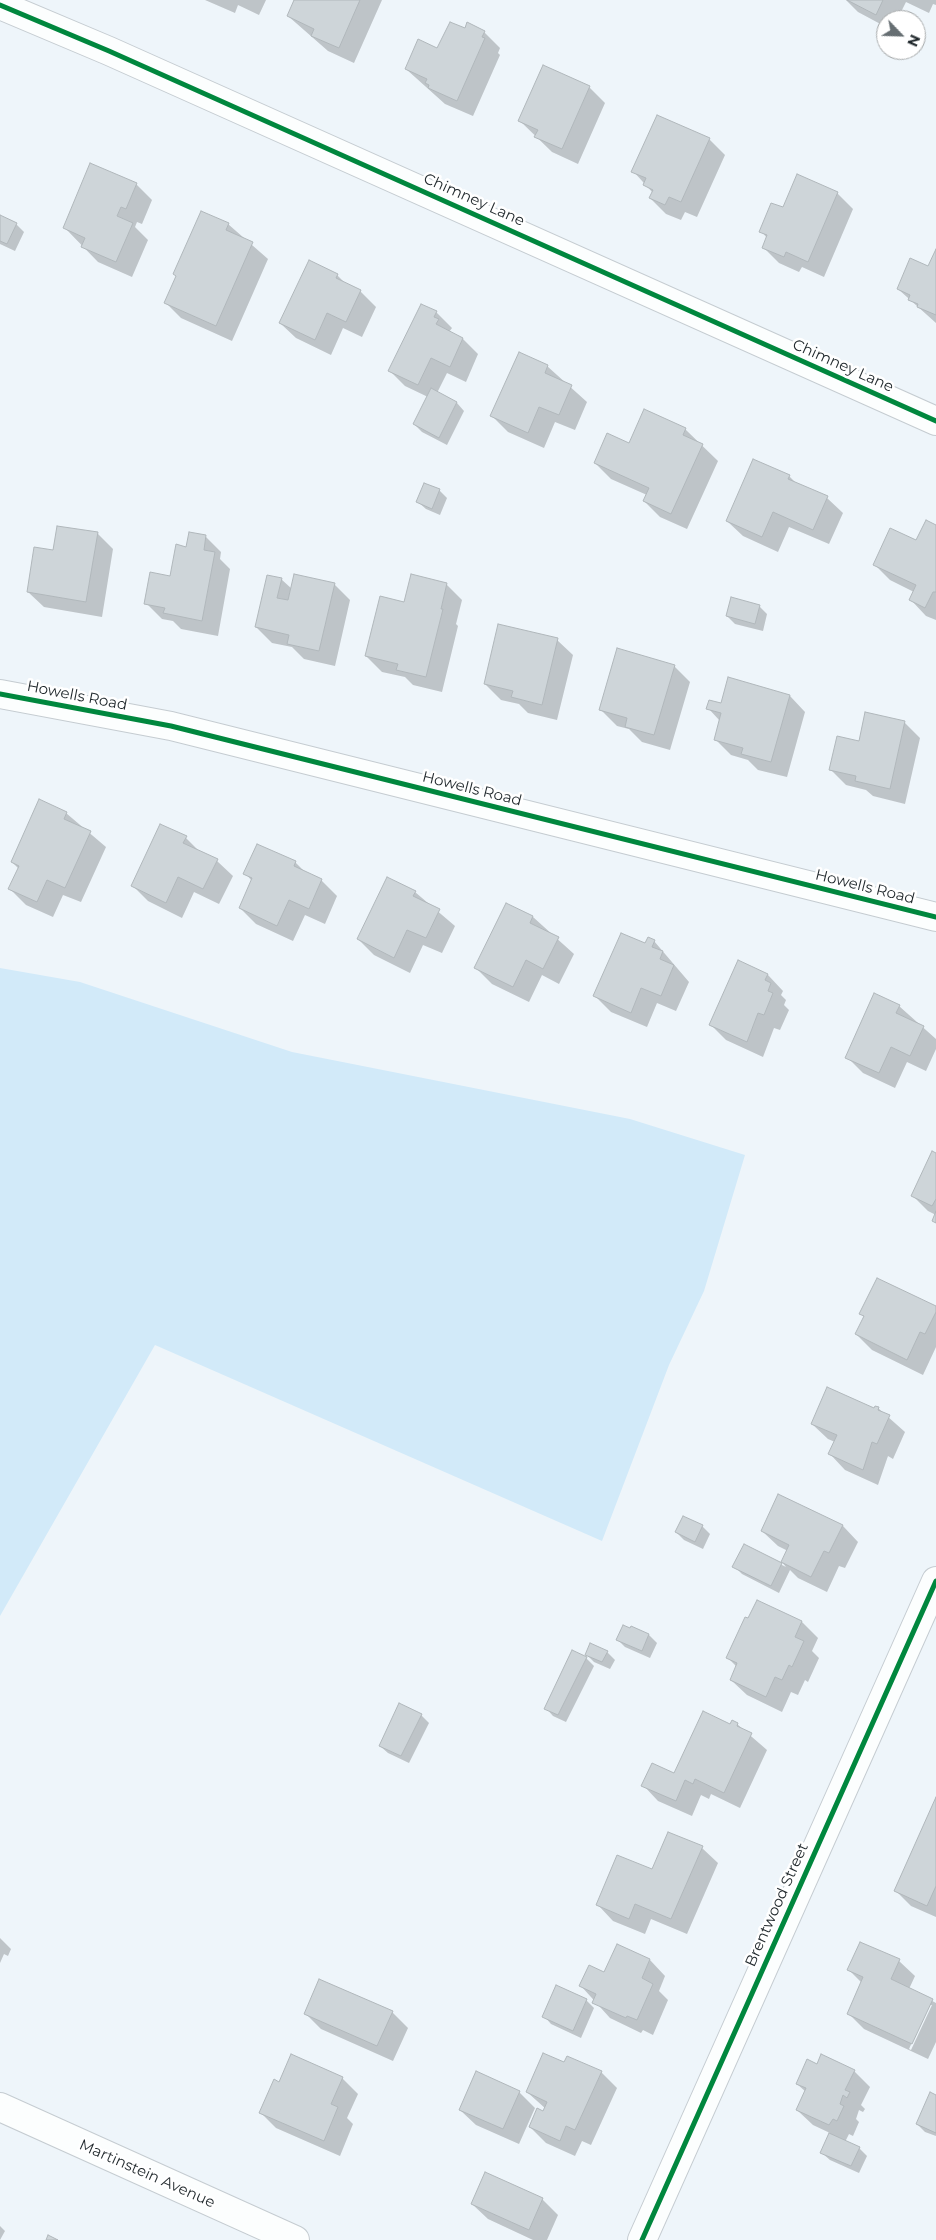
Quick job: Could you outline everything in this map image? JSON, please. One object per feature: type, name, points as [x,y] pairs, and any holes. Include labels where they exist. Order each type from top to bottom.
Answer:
[{"type":"street","name":"Chimney Lane","points":[[0,5],[109,51],[936,421]]},
{"type":"street","name":"Howells Road","points":[[0,694],[171,726],[936,918]]},
{"type":"street","name":"Brentwood Street","points":[[642,2240],[936,1581]]},
{"type":"street","name":"Martinstein Avenue","points":[[0,2107],[295,2240]]},
{"type":"shaded area","points":[[0,968],[80,982],[292,1052],[630,1119],[745,1155],[704,1291],[669,1365],[602,1541],[155,1345],[0,1616]]},
{"type":"building","points":[[294,0],[360,0],[339,48],[311,36],[314,29],[287,16]]},
{"type":"building","points":[[847,0],[883,0],[878,10],[876,10],[876,15]]},
{"type":"building","points":[[450,22],[465,28],[467,22],[485,31],[482,37],[485,38],[457,101],[428,88],[429,85],[425,83],[427,79],[405,69],[418,39],[437,48]]},
{"type":"building","points":[[543,65],[590,86],[562,149],[534,137],[538,130],[518,121]]},
{"type":"building","points":[[657,115],[710,138],[681,202],[669,197],[665,205],[649,198],[653,190],[643,185],[646,178],[631,172]]},
{"type":"building","points":[[90,163],[137,183],[126,209],[121,207],[117,216],[133,223],[116,262],[81,247],[85,238],[63,228]]},
{"type":"building","points":[[797,174],[838,192],[808,262],[786,252],[784,257],[762,248],[767,235],[759,232],[771,203],[783,207]]},
{"type":"building","points":[[201,211],[229,223],[226,230],[253,242],[216,326],[164,303],[176,276],[173,274]]},
{"type":"building","points":[[0,215],[17,223],[7,244],[0,241]]},
{"type":"building","points":[[936,249],[936,315],[917,307],[918,304],[908,300],[910,295],[897,289],[910,258],[928,266]]},
{"type":"building","points":[[309,260],[338,274],[336,278],[361,290],[346,322],[327,313],[315,340],[279,323]]},
{"type":"building","points":[[421,304],[437,311],[434,317],[439,319],[436,324],[463,338],[450,367],[431,358],[418,385],[388,371]]},
{"type":"building","points":[[519,352],[548,365],[545,373],[572,385],[559,415],[539,407],[528,433],[490,416]]},
{"type":"building","points":[[431,388],[457,402],[439,438],[413,424]]},
{"type":"building","points":[[644,409],[686,428],[683,435],[703,444],[671,514],[643,501],[649,488],[594,463],[607,433],[629,443]]},
{"type":"building","points":[[753,459],[790,475],[788,479],[828,496],[813,530],[773,512],[762,537],[726,521]]},
{"type":"building","points":[[424,483],[440,489],[432,509],[416,502]]},
{"type":"building","points":[[926,520],[936,525],[936,592],[933,592],[925,608],[909,600],[916,585],[873,565],[890,528],[916,540]]},
{"type":"building","points":[[57,526],[98,532],[86,602],[27,592],[34,547],[53,550]]},
{"type":"building","points":[[189,532],[206,535],[204,550],[215,552],[202,621],[163,613],[165,608],[144,604],[150,572],[170,576],[176,544],[186,547]]},
{"type":"building","points":[[294,574],[335,583],[319,651],[287,644],[289,635],[255,627],[267,575],[282,578],[277,598],[288,600]]},
{"type":"building","points":[[411,574],[447,583],[441,609],[443,609],[426,677],[396,670],[398,664],[365,656],[380,596],[404,602]]},
{"type":"building","points":[[731,597],[760,605],[755,624],[726,616]]},
{"type":"building","points":[[498,624],[558,638],[542,705],[511,697],[513,691],[484,684]]},
{"type":"building","points":[[617,648],[675,665],[654,735],[625,727],[627,718],[599,710]]},
{"type":"building","points":[[728,677],[790,695],[771,762],[741,754],[743,748],[714,740],[721,713],[706,709],[709,700],[721,703]]},
{"type":"building","points":[[865,712],[905,721],[890,789],[855,781],[856,776],[829,770],[837,736],[859,741]]},
{"type":"building","points":[[39,799],[67,812],[64,819],[91,831],[65,888],[47,880],[37,902],[8,889],[19,866],[11,862]]},
{"type":"building","points":[[160,824],[187,836],[183,843],[218,859],[203,889],[178,877],[166,903],[131,886]]},
{"type":"building","points":[[257,844],[296,861],[294,866],[322,879],[309,909],[289,900],[277,926],[239,908],[252,878],[243,874]]},
{"type":"building","points":[[387,877],[416,891],[413,896],[440,909],[426,938],[407,930],[394,958],[357,939]]},
{"type":"building","points":[[506,903],[533,916],[530,923],[559,937],[543,969],[526,960],[513,987],[474,968]]},
{"type":"building","points":[[621,933],[645,943],[648,937],[655,940],[652,947],[663,951],[660,959],[674,965],[661,996],[641,988],[631,1013],[593,996]]},
{"type":"building","points":[[738,960],[768,974],[765,980],[771,983],[768,991],[773,993],[764,1015],[758,1013],[747,1042],[709,1025]]},
{"type":"building","points":[[874,993],[900,1005],[896,1013],[924,1026],[910,1056],[891,1047],[879,1073],[845,1058]]},
{"type":"building","points":[[932,1151],[936,1153],[936,1199],[932,1206],[911,1196]]},
{"type":"building","points":[[936,1211],[936,1223],[932,1221]]},
{"type":"building","points":[[877,1278],[936,1306],[936,1312],[925,1334],[920,1332],[907,1360],[855,1334],[864,1316],[859,1314]]},
{"type":"building","points":[[827,1387],[874,1408],[875,1406],[879,1407],[878,1410],[890,1415],[877,1444],[872,1442],[863,1470],[828,1454],[837,1435],[811,1424]]},
{"type":"building","points":[[778,1494],[843,1525],[829,1553],[824,1551],[811,1577],[781,1562],[789,1545],[761,1531]]},
{"type":"building","points":[[683,1516],[703,1525],[695,1542],[675,1532]]},
{"type":"building","points":[[744,1544],[782,1563],[771,1586],[732,1567]]},
{"type":"building","points":[[757,1600],[802,1621],[795,1637],[804,1641],[792,1667],[789,1665],[782,1680],[775,1677],[766,1697],[730,1680],[737,1663],[726,1658],[745,1617],[748,1618]]},
{"type":"building","points":[[623,1625],[630,1628],[631,1626],[649,1634],[642,1651],[616,1640]]},
{"type":"building","points":[[590,1643],[608,1651],[602,1662],[585,1655]]},
{"type":"building","points":[[572,1650],[587,1657],[558,1715],[544,1709]]},
{"type":"building","points":[[399,1703],[422,1714],[401,1756],[379,1746]]},
{"type":"building","points":[[703,1711],[730,1724],[732,1720],[738,1723],[737,1726],[752,1733],[724,1793],[695,1779],[693,1784],[685,1780],[676,1801],[641,1786],[652,1763],[674,1773]]},
{"type":"building","points":[[936,1797],[936,1886],[927,1906],[894,1891]]},
{"type":"building","points":[[668,1832],[703,1846],[671,1919],[635,1904],[629,1919],[596,1905],[617,1855],[652,1869]]},
{"type":"building","points":[[860,1942],[900,1959],[891,1979],[933,1999],[912,2044],[847,2014],[863,1977],[847,1970]]},
{"type":"building","points":[[617,1944],[650,1959],[642,1978],[653,1984],[637,2020],[627,2016],[626,2018],[592,2003],[596,1994],[579,1986],[589,1965],[604,1972]]},
{"type":"building","points":[[319,1979],[393,2011],[377,2046],[304,2014]]},
{"type":"building","points":[[556,1985],[587,1999],[573,2031],[542,2017]]},
{"type":"building","points":[[543,2053],[564,2062],[567,2056],[602,2071],[575,2130],[566,2126],[560,2141],[529,2127],[537,2108],[543,2111],[547,2102],[526,2092]]},
{"type":"building","points":[[291,2054],[343,2077],[331,2104],[338,2107],[324,2141],[259,2113],[274,2079],[279,2082]]},
{"type":"building","points":[[821,2054],[855,2070],[845,2090],[850,2092],[847,2098],[843,2095],[840,2104],[844,2106],[837,2121],[833,2119],[829,2125],[796,2110],[806,2088],[796,2084],[807,2059],[817,2064]]},
{"type":"building","points":[[476,2071],[520,2091],[503,2129],[459,2110]]},
{"type":"building","points":[[930,2092],[936,2095],[936,2133],[916,2124]]},
{"type":"building","points":[[829,2133],[860,2147],[851,2166],[820,2153]]},
{"type":"building","points":[[485,2172],[543,2198],[529,2230],[471,2204]]},
{"type":"building","points":[[48,2235],[58,2240],[46,2240]]},
{"type":"cycle path","points":[[0,5],[109,51],[936,421]]},
{"type":"cycle path","points":[[0,694],[171,726],[936,917]]},
{"type":"cycle path","points":[[642,2240],[936,1581]]}]
